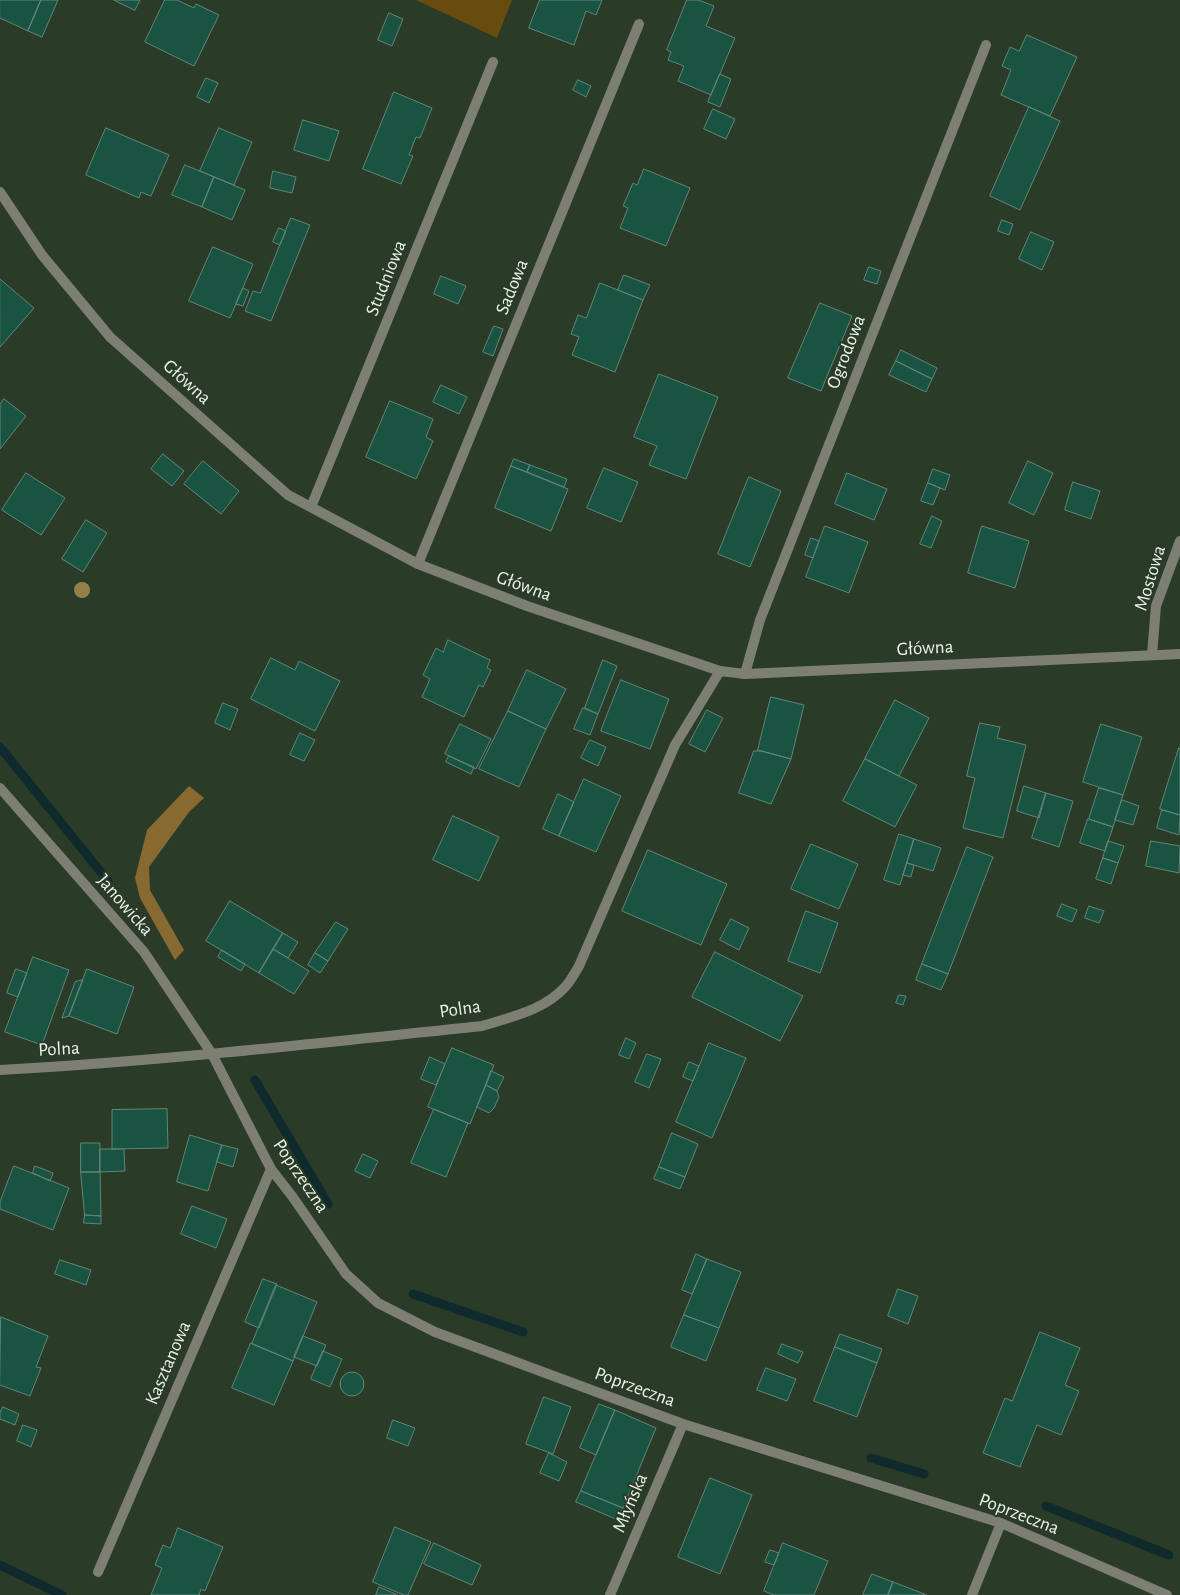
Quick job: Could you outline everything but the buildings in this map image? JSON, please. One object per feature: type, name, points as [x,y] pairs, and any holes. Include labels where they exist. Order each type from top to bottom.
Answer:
[{"type":"street","name":"Sadowa","points":[[418,564],[639,24]]},
{"type":"street","name":"Ogrodowa","points":[[744,674],[760,620],[986,45]]},
{"type":"street","name":"Studniowa","points":[[311,507],[493,62]]},
{"type":"street","name":"Główna","points":[[0,192],[42,255],[110,337],[288,495],[418,564],[527,606],[720,671],[744,674],[1180,654]]},
{"type":"street","name":"Mostowa","points":[[1152,656],[1156,606],[1180,541]]},
{"type":"street","name":"Polna","points":[[0,1070],[82,1066],[482,1026],[525,1013],[551,1000],[567,986],[579,966],[675,745],[720,671]]},
{"type":"street","name":"Janowicka","points":[[0,788],[144,952],[212,1054]]},
{"type":"street","name":"Poprzeczna","points":[[212,1054],[271,1168],[346,1274],[378,1303],[435,1332],[683,1424],[1001,1523],[1166,1595]]},
{"type":"street","name":"Kasztanowa","points":[[98,1572],[271,1168]]},
{"type":"street","name":"Młyńska","points":[[610,1595],[683,1424]]},
{"type":"street","points":[[972,1595],[1001,1523]]},
{"type":"shaded area","points":[[416,0],[512,0],[497,38]]},
{"type":"shaded area","points":[[189,786],[204,798],[189,812],[149,867],[150,890],[184,950],[175,960],[140,898],[135,878],[147,830]]},
{"type":"waterway","points":[[0,747],[108,881]]},
{"type":"waterway","points":[[255,1080],[328,1204]]},
{"type":"waterway","points":[[413,1294],[523,1332]]},
{"type":"waterway","points":[[871,1458],[924,1474]]},
{"type":"waterway","points":[[1046,1506],[1169,1555]]},
{"type":"waterway","points":[[0,1565],[62,1595]]}]
